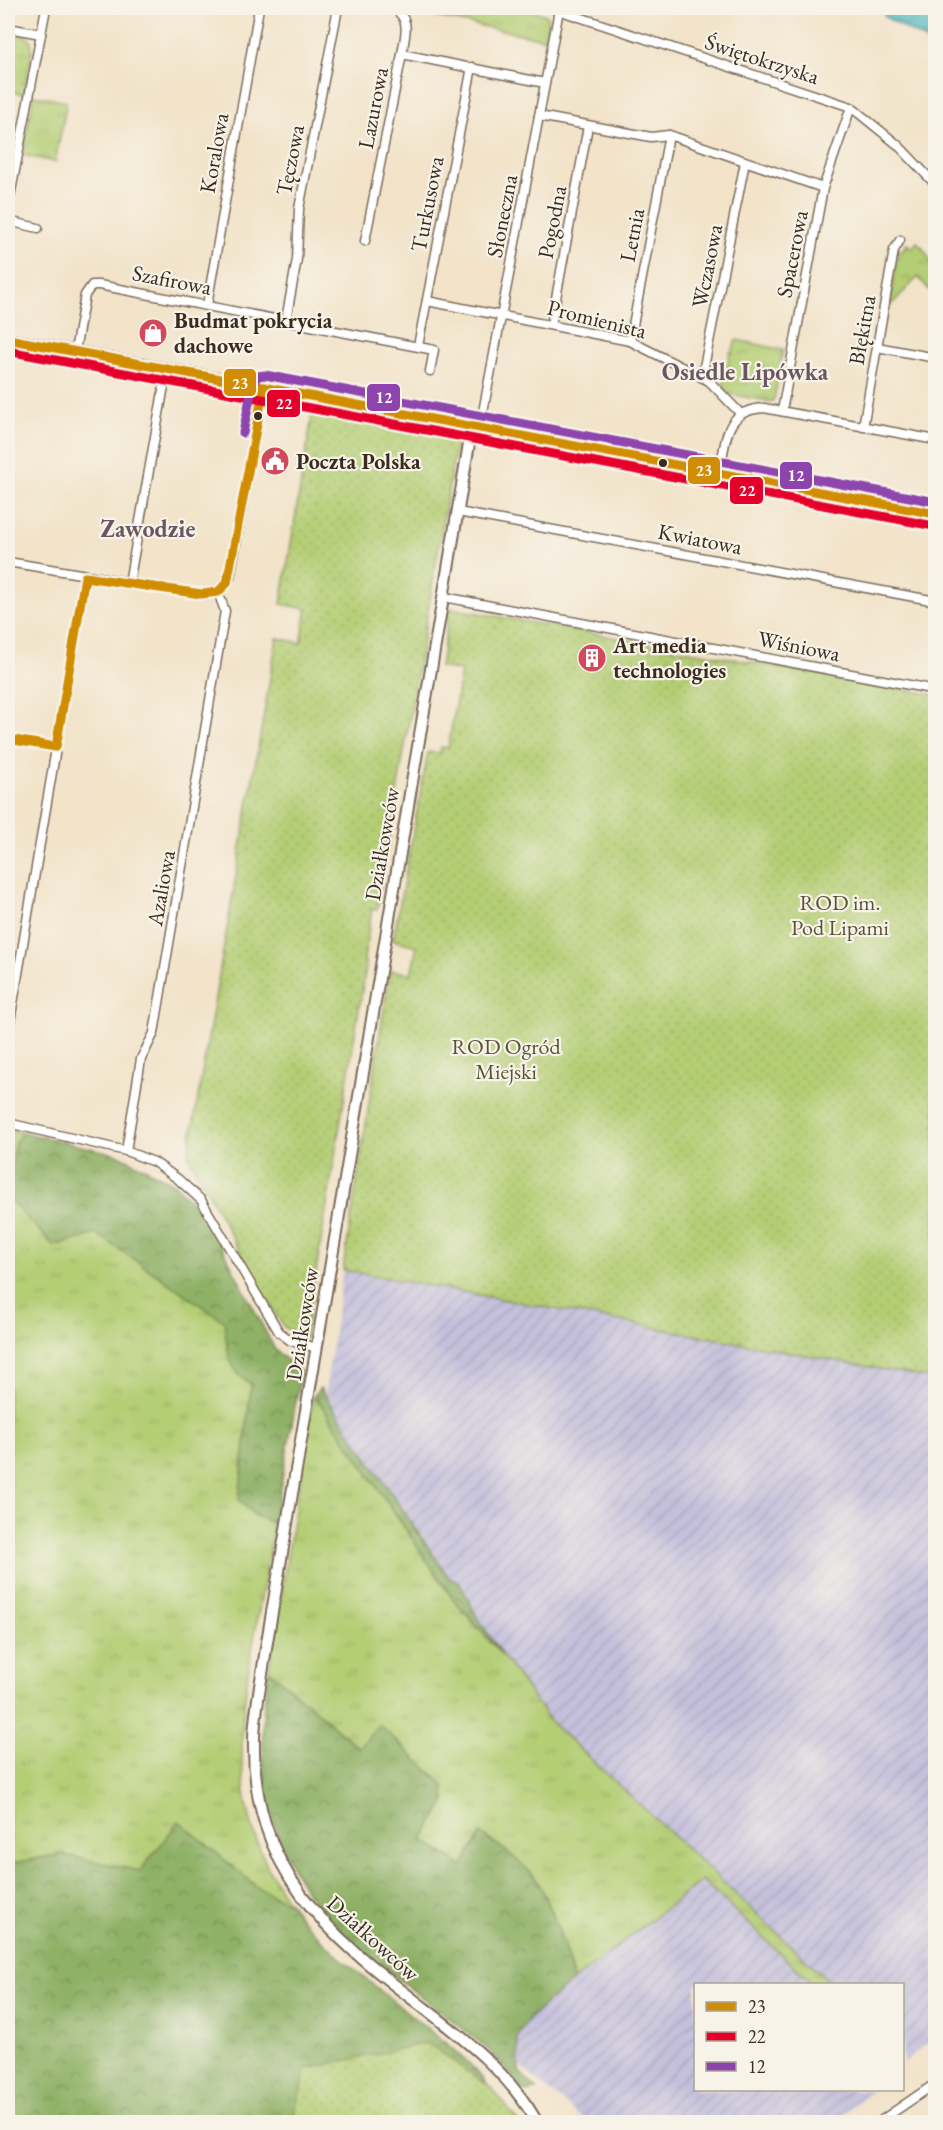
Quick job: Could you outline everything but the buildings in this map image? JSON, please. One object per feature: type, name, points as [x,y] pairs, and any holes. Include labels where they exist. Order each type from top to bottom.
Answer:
[{"type":"street","points":[[8,207],[46,8]]},
{"type":"street","name":"Koralowa","points":[[207,305],[259,8]]},
{"type":"street","name":"Tęczowa","points":[[286,320],[297,259],[299,209],[338,8]]},
{"type":"street","points":[[393,8],[404,15],[407,24],[402,54]]},
{"type":"street","name":"Słoneczna","points":[[476,427],[501,315],[540,116],[556,9]]},
{"type":"street","name":"Świętokrzyska","points":[[556,9],[851,107],[898,145],[936,184]]},
{"type":"street","points":[[8,28],[41,34]]},
{"type":"street","name":"Lazurowa","points":[[365,242],[402,54],[545,83]]},
{"type":"street","name":"Turkusowa","points":[[418,346],[472,68]]},
{"type":"street","name":"Spacerowa","points":[[782,411],[823,188],[851,107]]},
{"type":"street","points":[[540,116],[651,138],[669,135],[823,188]]},
{"type":"street","name":"Pogodna","points":[[551,325],[588,126]]},
{"type":"street","name":"Letnia","points":[[630,341],[669,135]]},
{"type":"street","name":"Wczasowa","points":[[702,377],[746,162]]},
{"type":"street","points":[[8,221],[38,228]]},
{"type":"street","name":"Błękitna","points":[[863,427],[894,250],[900,240]]},
{"type":"street","name":"Szafirowa","points":[[75,351],[85,295],[92,285],[418,346]]},
{"type":"street","name":"Promienista","points":[[427,300],[630,341],[702,377],[740,413]]},
{"type":"street","points":[[8,339],[936,514]]},
{"type":"street","points":[[418,346],[434,350],[430,370]]},
{"type":"street","points":[[877,347],[936,358]]},
{"type":"street","points":[[129,583],[167,369]]},
{"type":"street","points":[[8,562],[85,577],[201,594],[218,592],[230,578],[264,387]]},
{"type":"street","points":[[719,473],[729,430],[740,413],[750,409],[764,408],[936,440]]},
{"type":"street","name":"Działkowców","points":[[476,427],[458,512],[255,1721],[256,1772],[265,1820],[287,1874],[318,1918],[354,1953],[486,2057],[513,2086],[537,2122]]},
{"type":"street","name":"Kwiatowa","points":[[458,512],[936,601]]},
{"type":"street","points":[[8,1033],[85,577]]},
{"type":"street","name":"Azaliowa","points":[[126,1151],[141,1059],[154,1033],[180,889],[225,611],[218,592]]},
{"type":"street","name":"Wiśniowa","points":[[444,597],[936,690]]},
{"type":"street","points":[[8,739],[56,747]]},
{"type":"street","points":[[8,1124],[126,1151],[154,1162],[201,1200],[270,1321],[291,1341],[317,1348]]},
{"type":"street","points":[[879,2122],[936,2083]]},
{"type":"shaded area","points":[[343,1270],[935,1379],[935,2036],[904,2063],[904,1983],[694,1983],[694,2091],[872,2091],[833,2122],[587,2122],[492,2043],[552,1740],[324,1401]]},
{"type":"green space","points":[[414,8],[525,8],[546,15],[548,19],[545,39],[417,13]]},
{"type":"green space","points":[[8,31],[25,35],[31,41],[32,54],[23,94],[8,91]]},
{"type":"green space","points":[[34,95],[67,102],[55,162],[22,155]]},
{"type":"green space","points":[[917,242],[927,254],[933,267],[935,296],[918,277],[890,306],[897,257],[907,244],[913,248]]},
{"type":"green space","points":[[736,340],[783,350],[774,399],[771,402],[730,394],[723,387],[730,352],[732,353]]},
{"type":"green space","points":[[313,410],[454,436],[456,445],[377,910],[372,909],[364,959],[366,966],[305,1339],[284,1327],[261,1291],[188,1155],[277,638],[301,643],[307,609],[281,604]]},
{"type":"green space","points":[[450,608],[935,695],[935,1379],[343,1270],[390,970],[411,974],[417,946],[393,940],[428,752],[439,754],[441,747],[448,748],[461,671],[440,667]]},
{"type":"green space","points":[[8,1129],[119,1155],[175,1184],[207,1219],[275,1350],[301,1372],[249,1666],[244,1710],[242,1752],[245,1794],[255,1835],[272,1876],[299,1916],[319,1939],[366,1981],[440,2039],[485,2081],[486,2122],[8,2122]]},
{"type":"green space","points":[[22,1132],[119,1155],[175,1184],[207,1219],[275,1350],[301,1372],[274,1524],[254,1515],[239,1500],[251,1384],[232,1365],[227,1349],[225,1322],[97,1234],[54,1246],[8,1198],[15,1143]]},
{"type":"green space","points":[[320,1388],[449,1578],[460,1583],[477,1617],[502,1655],[453,1599],[318,1400],[313,1397]]},
{"type":"green space","points":[[313,1397],[318,1400],[453,1599],[502,1655],[551,1722],[831,1983],[812,1983],[702,1880],[573,1981],[557,1926],[545,1895],[533,1875],[508,1853],[481,1835],[462,1866],[422,1839],[445,1802],[436,1776],[426,1769],[359,1748],[269,1670]]},
{"type":"green space","points":[[269,1670],[359,1748],[379,1725],[444,1785],[445,1802],[422,1840],[462,1866],[481,1834],[515,1858],[539,1883],[557,1926],[573,1981],[529,2018],[517,2038],[519,2071],[536,2090],[525,2092],[489,2050],[356,1945],[319,1907],[300,1881],[285,1853],[267,1794],[263,1764],[263,1733]]},
{"type":"green space","points":[[179,1821],[258,1888],[290,1903],[299,1917],[339,1957],[465,2059],[485,2081],[498,2106],[319,2122],[8,2122],[8,1867],[13,1863],[61,1854],[140,1871]]},
{"type":"green space","points":[[427,2043],[493,2089],[518,2122],[292,2122],[306,2069]]},
{"type":"water","points":[[871,8],[935,8],[935,43],[930,43],[885,17],[883,12]]},
{"type":"transit line","name":"23","points":[[8,339],[936,514]]},
{"type":"transit line","name":"22","points":[[8,351],[934,526]]},
{"type":"transit line","name":"12","points":[[243,433],[253,383],[258,376],[265,375],[936,502]]},
{"type":"transit line","name":"23","points":[[8,739],[56,747],[85,577],[201,594],[218,592],[227,583],[264,387]]},
{"type":"place","name":"Budmat pokrycia dachowe","points":[[153,333]]},
{"type":"place","name":"Poczta Polska","points":[[275,461]]},
{"type":"place","name":"Art media technologies","points":[[592,658]]},
{"type":"district","name":"Osiedle Lipówka","points":[[745,371]]},
{"type":"district","name":"Zawodzie","points":[[148,528]]},
{"type":"park label","name":"ROD im. Pod Lipami","points":[[840,914]]},
{"type":"park label","name":"ROD Ogród Miejski","points":[[506,1058]]}]
